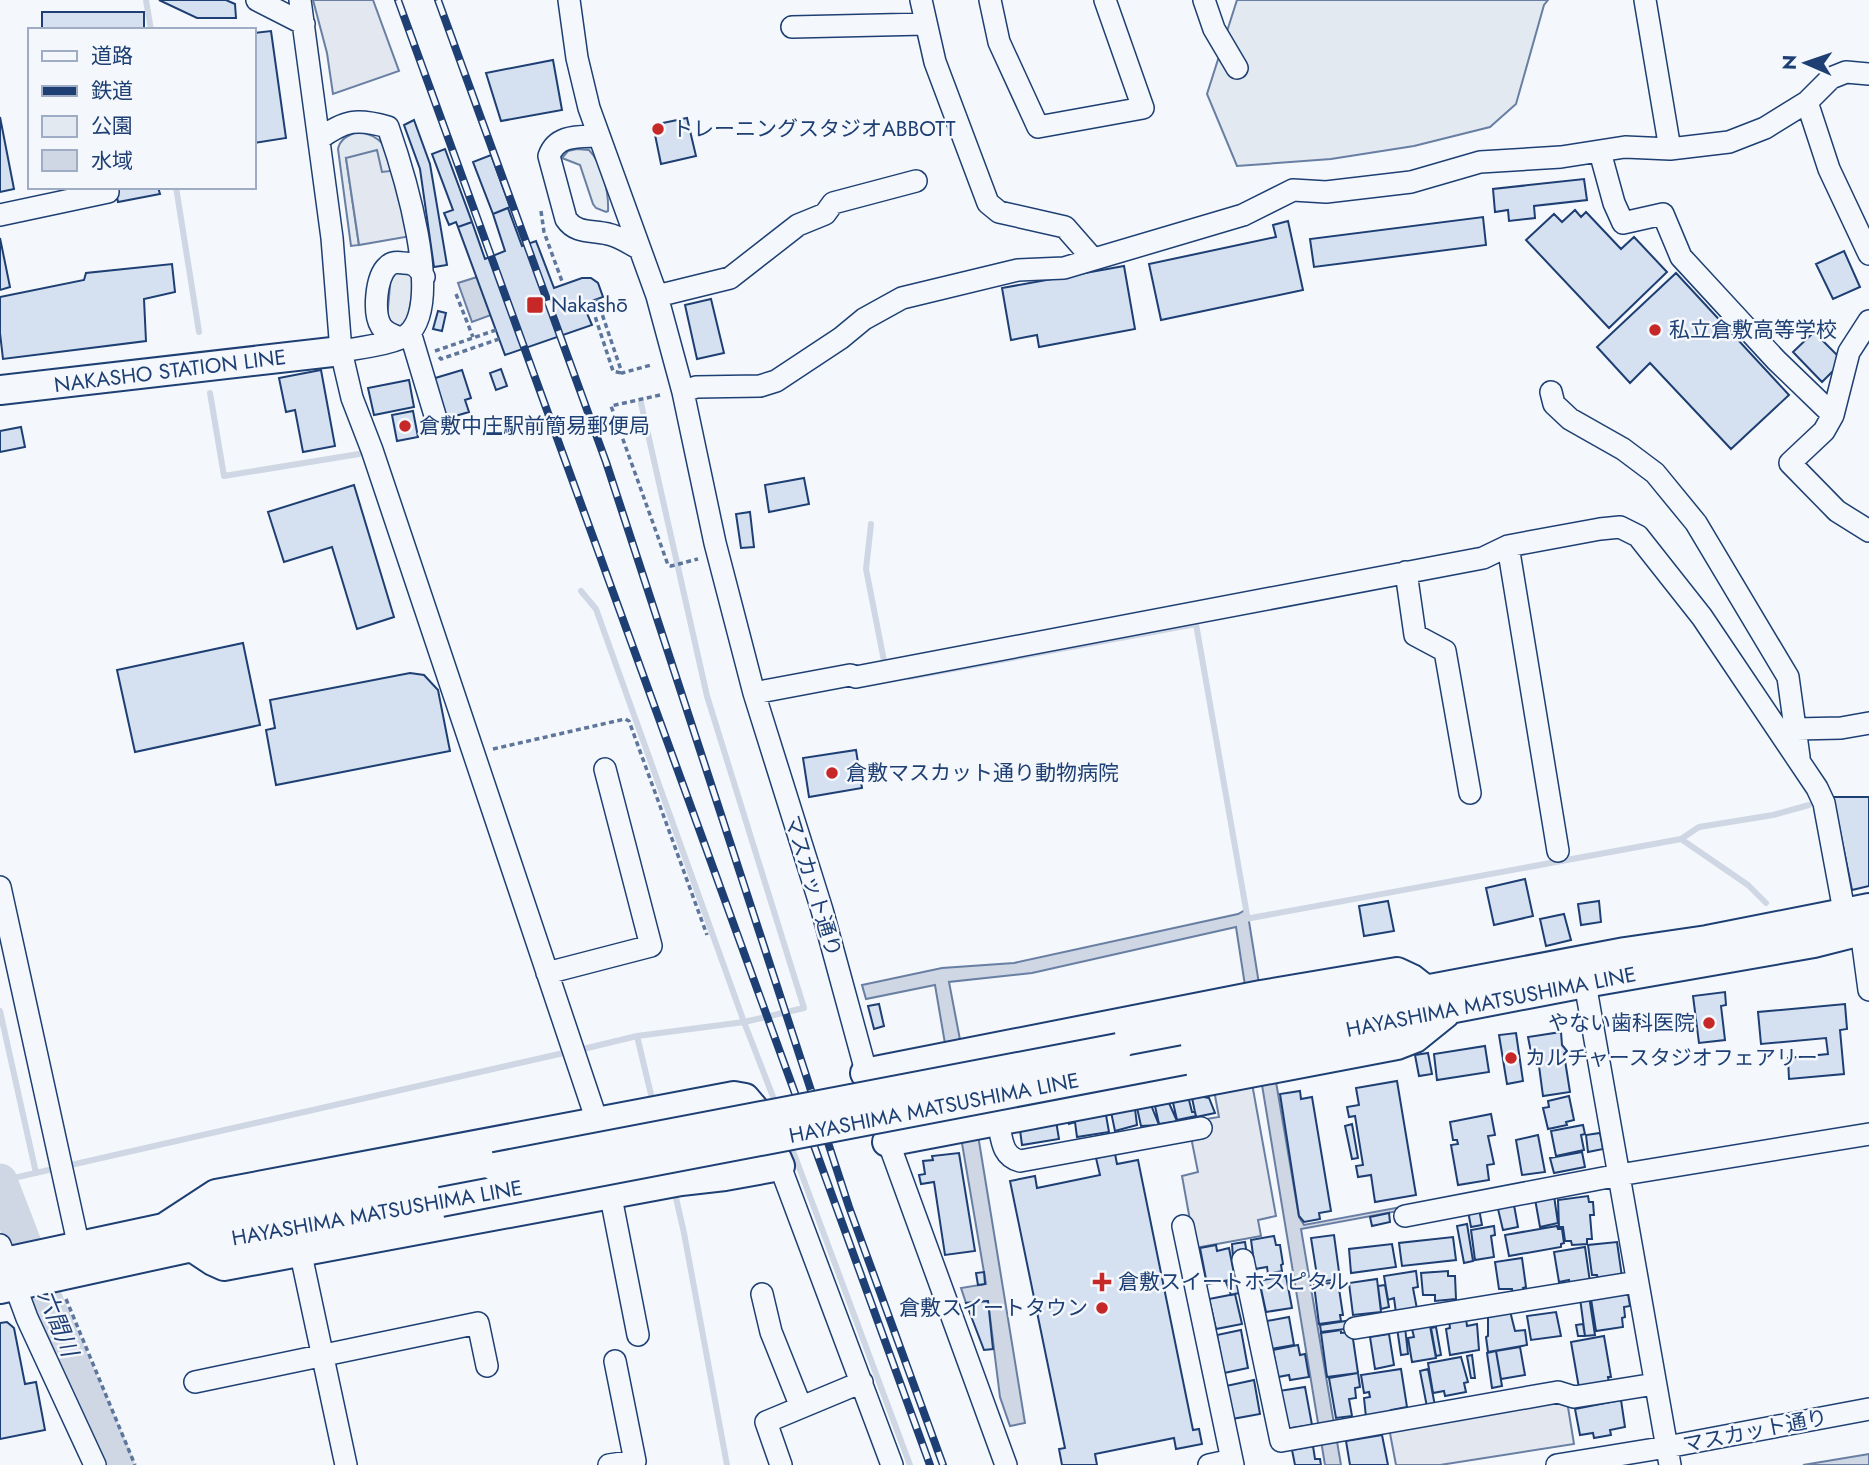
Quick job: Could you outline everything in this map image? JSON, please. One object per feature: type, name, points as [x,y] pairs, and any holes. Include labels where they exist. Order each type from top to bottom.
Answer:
[{"type":"main road","name":"NAKASHO STATION LINE","points":[[0,390],[341,351]]},
{"type":"main road","name":"HAYASHIMA MATSUSHIMA LINE","points":[[9,1270],[54,1273],[81,1258],[164,1228],[1118,1048],[1261,1034],[1450,1009],[1814,943],[1858,921]]},
{"type":"main road","name":"HAYASHIMA MATSUSHIMA LINE","points":[[81,1258],[192,1247],[1184,1060],[1261,1034],[1426,990],[1625,952],[1858,921]]},
{"type":"main road","points":[[865,1073],[956,1055],[1261,1034]]},
{"type":"main road","points":[[887,1142],[978,1125],[1261,1034]]},
{"type":"main road","points":[[164,1228],[216,1194],[734,1096],[745,1098],[756,1111],[780,1166],[673,1182],[224,1266],[192,1247]]},
{"type":"street","points":[[257,0],[304,24]]},
{"type":"street","points":[[300,0],[332,239],[341,351],[352,398],[372,450],[597,1121],[638,1335]]},
{"type":"street","name":"マスカット通り","points":[[569,0],[589,108],[657,296],[683,392],[715,543],[754,693],[822,910],[865,1073],[887,1142],[1006,1465]]},
{"type":"street","points":[[991,0],[999,42],[1038,127],[1143,107],[1105,0]]},
{"type":"street","points":[[1204,0],[1214,29],[1237,68]]},
{"type":"street","points":[[1645,0],[1670,149]]},
{"type":"street","points":[[927,1],[925,24],[935,62],[988,203],[999,212],[1065,228],[1093,260]]},
{"type":"street","points":[[792,27],[925,24]]},
{"type":"street","points":[[683,392],[696,387],[760,386],[776,381],[841,338],[864,319],[902,298],[1018,270],[1064,268],[1093,260],[1243,215],[1293,190],[1326,191],[1411,182],[1480,162],[1600,152],[1625,147],[1670,149],[1729,142],[1765,128],[1807,102],[1831,78],[1846,72],[1869,74]]},
{"type":"street","points":[[1807,102],[1829,169],[1869,254]]},
{"type":"street","points":[[319,139],[339,125],[367,121],[388,127],[403,169],[424,277],[421,305],[414,328],[405,335],[341,351]]},
{"type":"street","points":[[599,136],[567,138],[552,148],[549,156],[566,219],[571,226],[580,230],[610,234],[640,249]]},
{"type":"street","points":[[1600,152],[1614,204],[1623,223],[1663,214],[1681,257],[1776,360],[1833,415]]},
{"type":"street","points":[[657,296],[730,278],[798,225],[825,214],[833,203],[916,181]]},
{"type":"street","points":[[0,215],[108,192]]},
{"type":"street","points":[[603,233],[617,217],[623,203]]},
{"type":"street","points":[[405,335],[386,331],[379,324],[377,306],[380,280],[386,268],[394,262],[411,263],[418,267],[424,277]]},
{"type":"street","points":[[1869,321],[1849,352],[1833,415],[1824,431],[1790,463],[1837,511],[1869,531]]},
{"type":"street","points":[[405,335],[437,422]]},
{"type":"street","points":[[1551,391],[1554,404],[1570,419],[1623,449],[1655,473],[1696,523],[1788,677],[1799,759]]},
{"type":"street","points":[[754,693],[850,675],[856,677],[1483,558],[1508,546],[1620,527],[1638,536],[1702,617],[1799,759],[1824,803],[1858,921],[1869,990]]},
{"type":"street","points":[[1508,546],[1558,851]]},
{"type":"street","points":[[1406,572],[1415,635],[1445,651],[1470,793]]},
{"type":"street","points":[[1796,729],[1840,728],[1869,723]]},
{"type":"street","points":[[547,973],[651,946],[605,769]]},
{"type":"street","points":[[0,887],[81,1258]]},
{"type":"street","points":[[1585,983],[1668,1456]]},
{"type":"street","points":[[978,1125],[1009,1157],[1020,1161],[1201,1128]]},
{"type":"street","points":[[1405,1216],[1619,1175],[1869,1134]]},
{"type":"street","points":[[780,1166],[892,1465]]},
{"type":"street","points":[[1183,1226],[1233,1462],[1209,1465]]},
{"type":"street","points":[[300,1250],[346,1465]]},
{"type":"street","points":[[1243,1260],[1283,1449],[1328,1433],[1558,1392],[1574,1398],[1655,1384]]},
{"type":"street","points":[[9,1270],[27,1318],[95,1465]]},
{"type":"street","points":[[1355,1328],[1637,1282]]},
{"type":"street","points":[[762,1294],[771,1332],[801,1407]]},
{"type":"street","points":[[195,1382],[478,1323],[486,1366]]},
{"type":"street","points":[[609,1465],[635,1461],[615,1361]]},
{"type":"street","points":[[782,1465],[766,1422],[862,1382]]},
{"type":"street","name":"マスカット通り","points":[[1557,1465],[1668,1456],[1869,1409]]},
{"type":"path","points":[[541,211],[544,232],[563,284]]},
{"type":"path","points":[[456,294],[473,337]]},
{"type":"path","points":[[597,299],[622,373]]},
{"type":"path","points":[[590,301],[613,371],[622,373],[651,365]]},
{"type":"path","points":[[496,330],[434,352],[441,359],[499,339]]},
{"type":"path","points":[[660,395],[611,406],[668,565],[698,559]]},
{"type":"path","points":[[54,1273],[135,1465]]},
{"type":"green space","points":[[1237,0],[1548,0],[1544,5],[1516,104],[1490,127],[1414,146],[1331,159],[1237,166],[1207,94]]},
{"type":"green space","points":[[359,132],[379,140],[399,170],[382,173],[346,158],[359,245],[351,246],[338,149],[341,142]]},
{"type":"green space","points":[[589,150],[598,162],[606,187],[606,212],[593,204],[580,165],[562,158],[568,151]]},
{"type":"green space","points":[[408,271],[415,280],[407,322],[397,328],[387,319],[391,275],[393,272]]},
{"type":"shaded area","points":[[313,0],[373,0],[399,71],[333,94],[327,53]]},
{"type":"shaded area","points":[[377,150],[382,172],[399,170],[411,236],[359,245],[346,158]]},
{"type":"shaded area","points":[[1251,1078],[1276,1216],[1258,1220],[1261,1236],[1195,1248],[1182,1176],[1198,1172],[1188,1122],[1219,1117],[1213,1085]]},
{"type":"shaded area","points":[[1567,1401],[1574,1444],[1440,1465],[1396,1465],[1389,1428]]},
{"type":"water","points":[[477,277],[491,315],[472,322],[458,283]]},
{"type":"water","points":[[1247,909],[1260,990],[1246,992],[1236,927],[1032,973],[949,982],[977,1129],[1025,1423],[1010,1426],[1000,1397],[988,1301],[966,1303],[961,1288],[986,1284],[935,985],[866,999],[862,985],[942,968],[1014,963],[1238,914]]},
{"type":"water","points":[[1275,1076],[1299,1217],[1304,1225],[1608,1169],[1608,1172],[1301,1229],[1341,1465],[1325,1465],[1261,1079]]},
{"type":"water","points":[[1869,1454],[1869,1465],[1803,1465]]},
{"type":"building","points":[[159,0],[226,0],[235,4],[236,18],[197,18]]},
{"type":"building","points":[[42,12],[144,12],[144,28],[42,28]]},
{"type":"building","points":[[271,31],[286,138],[256,143],[256,33]]},
{"type":"building","points":[[553,60],[562,110],[501,121],[486,73]]},
{"type":"building","points":[[0,117],[14,189],[0,192]]},
{"type":"building","points":[[687,118],[696,156],[661,164],[653,125]]},
{"type":"building","points":[[414,120],[430,164],[447,265],[434,267],[420,169],[404,125]]},
{"type":"building","points":[[445,149],[472,222],[458,227],[456,222],[449,225],[444,213],[453,210],[432,154]]},
{"type":"building","points":[[491,155],[510,207],[493,214],[473,162]]},
{"type":"building","points":[[1584,179],[1587,200],[1534,206],[1535,218],[1509,221],[1508,210],[1495,212],[1493,189]]},
{"type":"building","points":[[115,189],[159,189],[160,194],[118,202]]},
{"type":"building","name":"Nakashō","points":[[508,208],[522,246],[536,241],[554,288],[582,278],[591,278],[598,283],[603,297],[583,304],[592,325],[505,355],[458,227],[472,222],[485,259],[505,251],[493,214]]},
{"type":"building","points":[[1575,210],[1581,217],[1586,212],[1621,249],[1634,237],[1667,272],[1609,328],[1526,240],[1554,214],[1562,222]]},
{"type":"building","points":[[1483,217],[1486,245],[1314,267],[1310,239]]},
{"type":"building","points":[[1288,221],[1303,290],[1161,320],[1149,264],[1276,237],[1273,225]]},
{"type":"building","points":[[0,238],[10,287],[0,290]]},
{"type":"building","points":[[1844,251],[1860,287],[1833,299],[1816,264]]},
{"type":"building","points":[[172,264],[175,292],[144,299],[146,341],[3,359],[0,297],[84,280],[86,273]]},
{"type":"building","points":[[1124,266],[1135,329],[1039,347],[1037,335],[1011,340],[1002,288]]},
{"type":"building","points":[[1676,273],[1789,395],[1731,449],[1650,363],[1630,383],[1597,347]]},
{"type":"building","points":[[711,299],[724,353],[697,359],[685,305]]},
{"type":"building","points":[[438,311],[446,313],[442,331],[433,329]]},
{"type":"building","points":[[1814,332],[1843,361],[1822,382],[1793,352]]},
{"type":"building","points":[[501,369],[507,386],[496,390],[490,373]]},
{"type":"building","points":[[321,370],[335,446],[303,452],[295,410],[286,412],[279,378]]},
{"type":"building","points":[[462,370],[471,398],[465,400],[469,412],[445,419],[432,379]]},
{"type":"building","points":[[409,380],[414,407],[374,415],[368,388]]},
{"type":"building","name":"倉敷中庄駅前簡易郵便局","points":[[413,411],[418,437],[397,441],[392,415]]},
{"type":"building","points":[[21,427],[25,447],[0,452],[0,431]]},
{"type":"building","points":[[804,478],[809,504],[769,512],[765,485]]},
{"type":"building","points":[[354,485],[394,617],[357,629],[332,547],[284,562],[268,512]]},
{"type":"building","points":[[750,512],[754,547],[741,548],[736,514]]},
{"type":"building","points":[[243,643],[260,725],[135,752],[117,670]]},
{"type":"building","points":[[410,673],[424,675],[438,690],[450,751],[276,785],[266,730],[275,728],[270,700]]},
{"type":"building","name":"倉敷マスカット通り動物病院","points":[[856,750],[862,788],[809,797],[803,758]]},
{"type":"building","points":[[1833,797],[1869,797],[1869,886],[1852,890]]},
{"type":"building","points":[[1525,879],[1533,916],[1494,925],[1486,888]]},
{"type":"building","points":[[1388,901],[1394,931],[1364,936],[1359,906]]},
{"type":"building","points":[[1599,901],[1601,922],[1581,925],[1578,904]]},
{"type":"building","points":[[1564,914],[1571,940],[1546,946],[1540,919]]},
{"type":"building","name":"やない歯科医院","points":[[1725,992],[1726,1005],[1721,1006],[1725,1040],[1699,1043],[1693,996]]},
{"type":"building","points":[[879,1004],[884,1026],[874,1029],[868,1006]]},
{"type":"building","points":[[1845,1004],[1847,1029],[1840,1030],[1844,1074],[1789,1079],[1788,1058],[1828,1054],[1826,1038],[1761,1044],[1758,1012]]},
{"type":"building","points":[[1561,1032],[1562,1045],[1567,1051],[1564,1054],[1570,1092],[1543,1096],[1537,1051],[1531,1052],[1528,1037]]},
{"type":"building","name":"カルチャースタジオフェアリー","points":[[1516,1033],[1523,1081],[1507,1084],[1499,1035]]},
{"type":"building","points":[[1485,1046],[1489,1072],[1437,1080],[1434,1054]]},
{"type":"building","points":[[1428,1053],[1432,1074],[1419,1076],[1415,1055]]},
{"type":"building","points":[[1397,1081],[1416,1195],[1375,1202],[1371,1175],[1358,1177],[1356,1166],[1363,1165],[1355,1116],[1349,1117],[1347,1107],[1359,1105],[1356,1088]]},
{"type":"building","points":[[1202,1090],[1203,1097],[1209,1098],[1215,1113],[1196,1117],[1191,1093]]},
{"type":"building","points":[[1300,1091],[1301,1099],[1312,1097],[1331,1211],[1319,1213],[1320,1219],[1304,1222],[1299,1216],[1280,1094]]},
{"type":"building","points":[[1188,1096],[1192,1112],[1195,1112],[1196,1116],[1177,1120],[1172,1098]]},
{"type":"building","points":[[1569,1096],[1574,1120],[1566,1122],[1567,1125],[1548,1129],[1543,1108],[1549,1107],[1548,1101]]},
{"type":"building","points":[[1136,1103],[1151,1105],[1159,1125],[1141,1126]]},
{"type":"building","points":[[1169,1103],[1177,1121],[1159,1124],[1155,1106]]},
{"type":"building","points":[[1131,1105],[1133,1110],[1135,1109],[1137,1125],[1115,1131],[1110,1107]]},
{"type":"building","points":[[1067,1113],[1106,1115],[1109,1132],[1077,1137],[1075,1122],[1069,1124]]},
{"type":"building","points":[[1491,1114],[1495,1135],[1488,1136],[1494,1164],[1487,1165],[1489,1180],[1458,1185],[1451,1145],[1458,1144],[1457,1140],[1453,1140],[1450,1122]]},
{"type":"building","points":[[1055,1115],[1059,1139],[1022,1145],[1020,1130]]},
{"type":"building","points":[[1352,1124],[1358,1158],[1352,1159],[1345,1126]]},
{"type":"building","points":[[1583,1125],[1585,1134],[1581,1135],[1584,1150],[1556,1156],[1551,1131]]},
{"type":"building","points":[[1600,1133],[1603,1149],[1588,1152],[1586,1135]]},
{"type":"building","points":[[1538,1135],[1545,1172],[1522,1175],[1516,1140]]},
{"type":"building","points":[[1582,1152],[1585,1167],[1554,1173],[1550,1158]]},
{"type":"building","points":[[959,1153],[975,1251],[945,1255],[934,1182],[921,1184],[919,1175],[925,1174],[923,1161],[933,1160],[932,1156]]},
{"type":"building","name":"倉敷スイートタウン","points":[[1115,1154],[1117,1164],[1138,1160],[1193,1430],[1199,1429],[1202,1444],[1176,1449],[1174,1438],[1095,1454],[1097,1465],[1062,1465],[1059,1449],[1065,1448],[1010,1181],[1035,1176],[1037,1188],[1100,1175],[1096,1158]]},
{"type":"building","points":[[1554,1196],[1558,1223],[1540,1227],[1535,1199]]},
{"type":"building","points":[[1588,1196],[1589,1202],[1593,1202],[1594,1215],[1590,1215],[1592,1239],[1587,1239],[1587,1244],[1572,1245],[1571,1241],[1565,1241],[1563,1227],[1559,1227],[1558,1200]]},
{"type":"building","points":[[1514,1205],[1518,1227],[1503,1230],[1498,1209]]},
{"type":"building","points":[[1479,1209],[1482,1225],[1471,1227],[1468,1211]]},
{"type":"building","points":[[1389,1213],[1390,1222],[1372,1226],[1370,1217]]},
{"type":"building","points":[[1467,1224],[1473,1261],[1464,1263],[1457,1226]]},
{"type":"building","points":[[1494,1226],[1495,1235],[1491,1236],[1494,1257],[1475,1260],[1471,1230]]},
{"type":"building","points":[[1557,1226],[1562,1229],[1564,1243],[1561,1247],[1509,1256],[1505,1235]]},
{"type":"building","points":[[1334,1235],[1340,1279],[1318,1282],[1311,1238]]},
{"type":"building","points":[[1274,1236],[1276,1245],[1280,1245],[1282,1271],[1268,1274],[1267,1267],[1255,1269],[1251,1240]]},
{"type":"building","points":[[1453,1237],[1456,1260],[1402,1266],[1399,1243]]},
{"type":"building","points":[[1245,1242],[1247,1255],[1233,1257],[1232,1244]]},
{"type":"building","points":[[1617,1242],[1622,1277],[1598,1280],[1597,1275],[1592,1275],[1588,1245]]},
{"type":"building","points":[[1392,1244],[1396,1267],[1351,1273],[1349,1249]]},
{"type":"building","points":[[1216,1245],[1217,1251],[1229,1248],[1235,1279],[1207,1284],[1200,1248]]},
{"type":"building","points":[[1585,1247],[1590,1282],[1570,1285],[1569,1280],[1559,1282],[1554,1252]]},
{"type":"building","points":[[1522,1258],[1525,1295],[1513,1296],[1512,1289],[1499,1289],[1495,1262]]},
{"type":"building","points":[[1416,1271],[1418,1287],[1413,1288],[1417,1309],[1396,1313],[1394,1298],[1388,1300],[1384,1276]]},
{"type":"building","points":[[1448,1271],[1448,1276],[1455,1276],[1456,1299],[1435,1301],[1435,1295],[1423,1295],[1421,1273]]},
{"type":"building","points":[[984,1272],[985,1284],[978,1285],[976,1273]]},
{"type":"building","points":[[1286,1276],[1292,1308],[1266,1312],[1260,1284],[1263,1280]]},
{"type":"building","points":[[1240,1279],[1243,1292],[1231,1295],[1226,1282]]},
{"type":"building","points":[[1377,1279],[1381,1312],[1353,1315],[1349,1283]]},
{"type":"building","points":[[1338,1282],[1343,1315],[1340,1315],[1341,1321],[1319,1324],[1314,1285]]},
{"type":"building","points":[[1385,1285],[1389,1307],[1381,1309],[1378,1286]]},
{"type":"building","points":[[1623,1290],[1624,1295],[1628,1294],[1630,1306],[1624,1307],[1623,1327],[1596,1331],[1591,1299]]},
{"type":"building","points":[[1235,1294],[1242,1324],[1216,1329],[1209,1299]]},
{"type":"building","points":[[1589,1296],[1595,1335],[1585,1336],[1580,1298]]},
{"type":"building","points":[[988,1301],[993,1349],[984,1350],[966,1303]]},
{"type":"building","points":[[1510,1311],[1515,1331],[1525,1330],[1527,1345],[1488,1352],[1488,1317]]},
{"type":"building","points":[[1556,1312],[1561,1336],[1531,1340],[1527,1316]]},
{"type":"building","points":[[1289,1317],[1294,1345],[1271,1349],[1267,1321]]},
{"type":"building","points":[[1466,1318],[1467,1326],[1477,1324],[1479,1350],[1450,1355],[1446,1329],[1450,1328],[1449,1321]]},
{"type":"building","points":[[1352,1320],[1353,1328],[1321,1332],[1320,1325]]},
{"type":"building","points":[[7,1322],[14,1328],[25,1384],[36,1382],[45,1430],[0,1439],[0,1323]]},
{"type":"building","points":[[1583,1324],[1585,1336],[1578,1336],[1576,1325]]},
{"type":"building","points":[[1430,1326],[1436,1358],[1412,1362],[1408,1338],[1414,1337],[1412,1329]]},
{"type":"building","points":[[1405,1327],[1408,1354],[1401,1355],[1397,1328]]},
{"type":"building","points":[[1436,1327],[1441,1355],[1436,1356],[1431,1328]]},
{"type":"building","points":[[1241,1330],[1248,1368],[1224,1373],[1217,1335]]},
{"type":"building","points":[[1341,1330],[1341,1333],[1352,1332],[1358,1373],[1327,1377],[1321,1333]]},
{"type":"building","points":[[1389,1334],[1394,1365],[1375,1369],[1370,1337]]},
{"type":"building","points":[[1604,1336],[1611,1377],[1608,1377],[1609,1383],[1579,1388],[1571,1342]]},
{"type":"building","points":[[1298,1345],[1300,1355],[1305,1354],[1309,1377],[1290,1380],[1289,1375],[1278,1377],[1273,1350]]},
{"type":"building","points":[[1520,1347],[1525,1375],[1501,1379],[1496,1351]]},
{"type":"building","points":[[1496,1351],[1502,1386],[1492,1388],[1487,1353]]},
{"type":"building","points":[[1472,1355],[1475,1378],[1471,1378],[1467,1356]]},
{"type":"building","points":[[1461,1357],[1468,1382],[1464,1383],[1466,1392],[1445,1396],[1444,1391],[1433,1393],[1428,1363]]},
{"type":"building","points":[[1401,1369],[1407,1407],[1366,1417],[1364,1398],[1370,1397],[1369,1392],[1364,1393],[1361,1375]]},
{"type":"building","points":[[1428,1369],[1435,1406],[1427,1407],[1420,1371]]},
{"type":"building","points":[[1358,1373],[1360,1387],[1355,1388],[1356,1398],[1349,1399],[1352,1416],[1336,1418],[1329,1378]]},
{"type":"building","points":[[1254,1380],[1260,1414],[1232,1419],[1226,1386]]},
{"type":"building","points":[[1305,1387],[1312,1425],[1285,1429],[1279,1391]]},
{"type":"building","points":[[1621,1400],[1625,1427],[1610,1430],[1611,1435],[1594,1438],[1593,1433],[1580,1435],[1575,1409]]},
{"type":"building","points":[[1382,1435],[1388,1465],[1350,1465],[1346,1441]]},
{"type":"building","points":[[1313,1446],[1315,1459],[1320,1459],[1321,1465],[1295,1465],[1292,1450]]},
{"type":"waterway","points":[[146,0],[151,28]]},
{"type":"waterway","points":[[176,189],[199,332]]},
{"type":"waterway","points":[[210,393],[224,476],[359,454]]},
{"type":"waterway","points":[[581,591],[596,609],[744,1022],[804,1008],[707,696],[641,403]]},
{"type":"waterway","points":[[871,524],[866,569],[885,666]]},
{"type":"waterway","points":[[909,677],[1196,624],[1247,915]]},
{"type":"waterway","points":[[1681,839],[1699,827],[1773,815],[1809,805]]},
{"type":"waterway","points":[[1240,920],[1681,839],[1748,885],[1766,903]]},
{"type":"waterway","points":[[0,1011],[36,1173]]},
{"type":"waterway","points":[[579,1050],[637,1036],[744,1022],[777,1107]]},
{"type":"waterway","points":[[637,1036],[653,1103]]},
{"type":"waterway","points":[[0,1181],[568,1052]]},
{"type":"waterway","points":[[790,1143],[910,1465]]},
{"type":"waterway","name":"六間川","points":[[0,1181],[49,1309],[117,1465]]},
{"type":"waterway","points":[[674,1189],[727,1465]]},
{"type":"railway","points":[[398,0],[930,1465]]},
{"type":"railway","points":[[438,0],[606,462],[849,1207],[943,1465]]},
{"type":"place","name":"トレーニングスタジオABBOTT","points":[[658,129]]},
{"type":"place","name":"Nakashō","points":[[535,305]]},
{"type":"place","name":"私立倉敷高等学校","points":[[1655,330]]},
{"type":"place","name":"倉敷中庄駅前簡易郵便局","points":[[405,426]]},
{"type":"place","name":"倉敷マスカット通り動物病院","points":[[832,773]]},
{"type":"place","name":"やない歯科医院","points":[[1709,1023]]},
{"type":"place","name":"カルチャースタジオフェアリー","points":[[1511,1058]]},
{"type":"place","name":"倉敷スイートホスピタル","points":[[1102,1282]]},
{"type":"place","name":"倉敷スイートタウン","points":[[1102,1308]]}]
